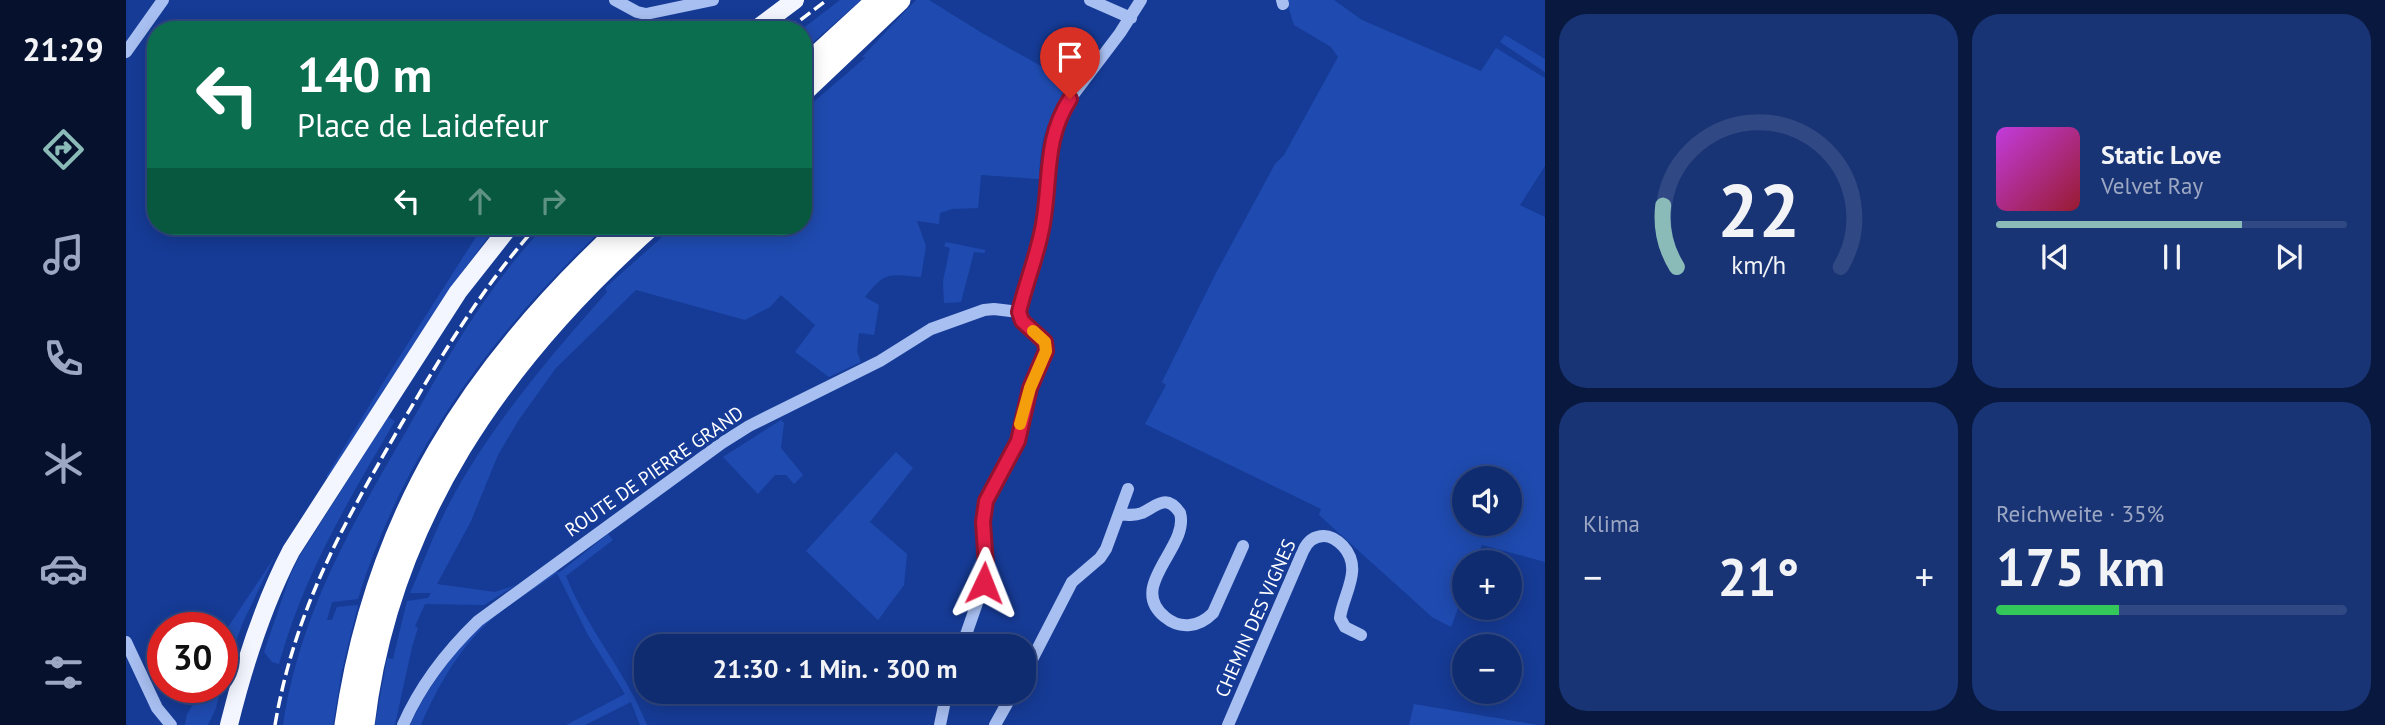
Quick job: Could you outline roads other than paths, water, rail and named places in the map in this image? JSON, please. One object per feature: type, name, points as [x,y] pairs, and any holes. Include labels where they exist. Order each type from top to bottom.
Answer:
[{"type":"highway","points":[[812,60],[877,0]]},
{"type":"highway","points":[[812,84],[900,0]]},
{"type":"highway","points":[[345,725],[355,665],[380,574],[427,468],[459,414],[497,360],[547,302],[615,235]]},
{"type":"highway","points":[[364,725],[378,646],[400,574],[426,510],[460,448],[486,407],[538,341],[587,287],[642,235]]},
{"type":"main road","points":[[767,21],[795,0]]},
{"type":"main road","points":[[229,725],[243,666],[256,628],[291,551],[458,292],[503,235]]},
{"type":"street","points":[[148,21],[163,0]]},
{"type":"street","points":[[615,0],[646,14],[713,0]]},
{"type":"street","points":[[1090,0],[1130,18]]},
{"type":"street","points":[[966,634],[984,583],[986,566],[983,522],[986,501],[1018,441],[1030,388],[1046,348],[1045,342],[1022,321],[1019,312],[1042,229],[1048,195],[1050,150],[1056,125],[1070,99],[1141,0]]},
{"type":"street","points":[[126,52],[147,22]]},
{"type":"street","name":"ROUTE DE PIERRE GRAND","points":[[403,725],[427,682],[478,621],[717,446],[749,426],[880,361],[931,329],[984,310],[1019,312]]},
{"type":"street","points":[[1036,652],[1072,582],[1104,554],[1128,489]]},
{"type":"street","points":[[1119,514],[1140,514],[1160,502],[1171,504],[1180,513],[1181,528],[1157,575],[1152,592],[1160,613],[1176,624],[1195,624],[1206,620],[1213,612],[1243,546]]},
{"type":"street","name":"CHEMIN DES VIGNES","points":[[1228,725],[1303,551],[1312,539],[1321,536],[1332,538],[1348,553],[1352,578],[1341,612],[1341,621],[1345,627],[1361,635]]},
{"type":"street","points":[[128,652],[157,708],[172,725]]},
{"type":"street","points":[[940,725],[944,704]]},
{"type":"street","points":[[995,725],[1007,704]]},
{"type":"railway","points":[[799,21],[827,0]]},
{"type":"railway","points":[[275,725],[295,643],[324,568],[342,532],[448,346],[481,296],[529,235]]}]
